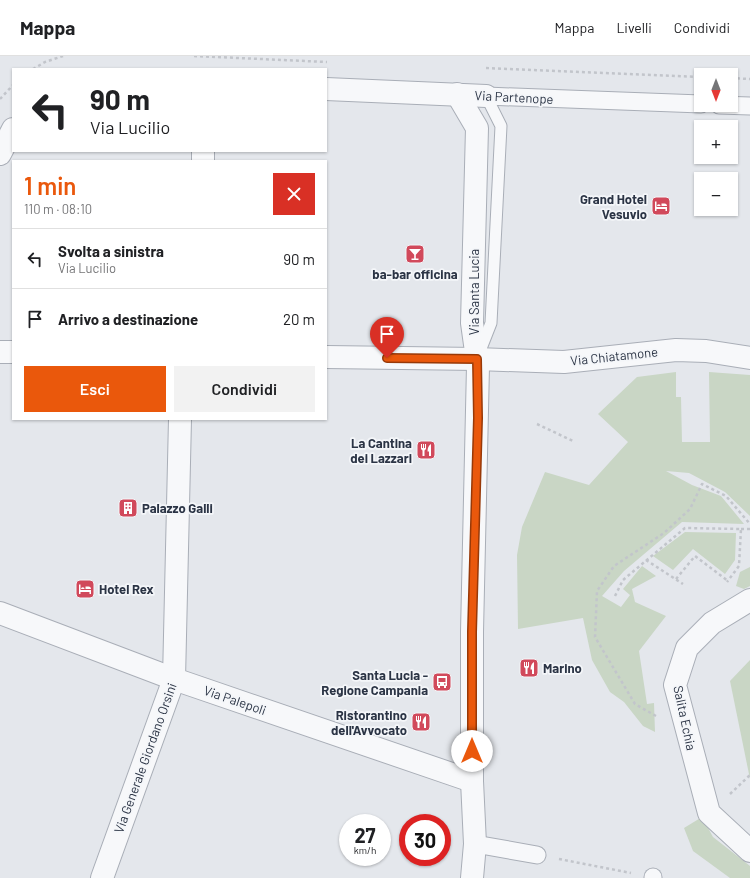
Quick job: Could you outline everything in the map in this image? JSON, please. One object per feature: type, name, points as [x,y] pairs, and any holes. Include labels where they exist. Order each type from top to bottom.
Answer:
[{"type":"street","name":"Via Partenope","points":[[327,89],[694,104]]},
{"type":"street","name":"Via Santa Lucia","points":[[457,94],[477,128],[472,323],[477,359],[478,418],[472,632],[472,781],[475,844],[472,878]]},
{"type":"street","points":[[738,106],[750,106]]},
{"type":"street","points":[[0,154],[12,131]]},
{"type":"street","name":"Via Chiatamone","points":[[327,357],[564,362],[676,350],[706,351],[750,358]]},
{"type":"street","points":[[0,352],[12,352]]},
{"type":"street","name":"Via Generale Giordano Orsini","points":[[102,878],[174,679],[180,420]]},
{"type":"street","name":"Salita Echia","points":[[750,600],[712,623],[687,648],[674,685],[709,813],[750,851]]},
{"type":"street","name":"Via Palepoli","points":[[0,613],[174,679],[472,781]]},
{"type":"street","points":[[475,844],[537,855]]},
{"type":"lane","points":[[477,359],[491,323],[501,126],[486,96]]},
{"type":"path","points":[[35,68],[44,62],[63,56]]},
{"type":"path","points":[[738,78],[750,79]]},
{"type":"path","points":[[0,99],[12,86]]},
{"type":"path","points":[[537,424],[573,442]]},
{"type":"path","points":[[686,732],[635,704],[595,637],[597,591],[614,566],[664,533],[690,509],[702,484],[726,496],[750,524]]},
{"type":"path","points":[[615,596],[623,580],[646,559],[686,528],[750,529]]},
{"type":"path","points":[[724,587],[739,566],[741,529]]},
{"type":"path","points":[[676,579],[695,556],[728,581]]},
{"type":"path","points":[[646,559],[683,584]]},
{"type":"path","points":[[537,855],[653,878]]},
{"type":"green space","points":[[676,372],[676,397],[681,397],[682,442],[710,442],[709,372],[750,375],[750,516],[725,492],[689,473],[666,471],[692,485],[721,496],[744,524],[682,522],[624,571],[602,596],[621,607],[630,595],[623,589],[642,566],[656,576],[632,589],[635,602],[666,616],[639,651],[647,704],[654,703],[655,732],[643,726],[624,702],[610,692],[592,660],[583,618],[518,629],[517,555],[522,527],[545,472],[589,485],[628,442],[598,414],[637,377]]},
{"type":"green space","points":[[685,532],[736,533],[735,560],[725,574],[693,549],[673,570],[653,556]]},
{"type":"green space","points":[[750,567],[750,586],[744,589],[736,586],[740,572]]},
{"type":"green space","points":[[750,660],[750,779],[730,681]]},
{"type":"green space","points":[[702,817],[713,837],[750,866],[750,878],[730,878],[693,851],[684,828]]},
{"type":"place","name":"Grand Hotel Vesuvio","points":[[661,206]]},
{"type":"place","name":"ba-bar officina","points":[[415,254]]},
{"type":"place","name":"La Cantina dei Lazzari","points":[[426,450]]},
{"type":"place","name":"Palazzo Galli","points":[[128,508]]},
{"type":"place","name":"Hotel Rex","points":[[85,589]]},
{"type":"place","name":"Marino","points":[[529,668]]},
{"type":"place","name":"Santa Lucia - Regione Campania","points":[[442,682]]},
{"type":"place","name":"Ristorantino dell'Avvocato","points":[[421,722]]},
{"type":"route","points":[[387,358],[477,359],[478,418],[472,632],[472,751]]}]
